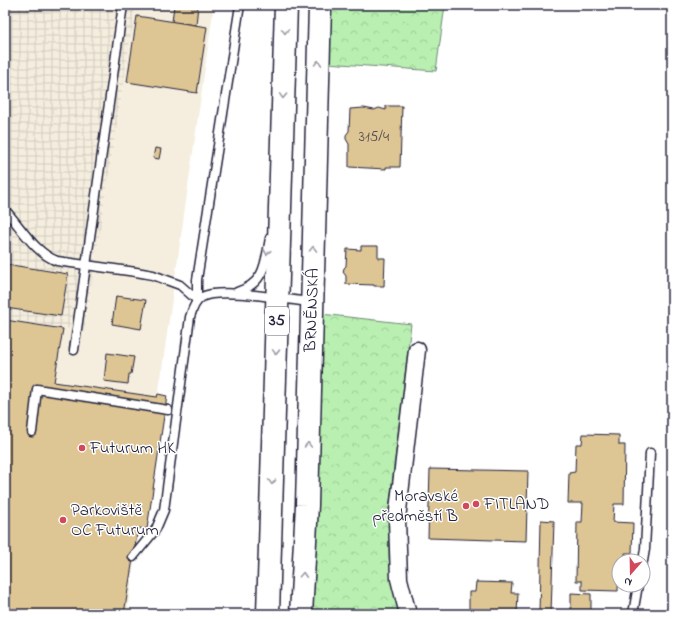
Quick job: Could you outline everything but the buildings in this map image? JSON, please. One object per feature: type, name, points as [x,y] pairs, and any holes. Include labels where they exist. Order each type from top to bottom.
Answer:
[{"type":"main road","name":"BRNĚNSKÁ","points":[[268,614],[286,5]]},
{"type":"main road","name":"BRNĚNSKÁ","points":[[301,614],[307,505],[320,5]]},
{"type":"street","points":[[408,614],[399,579],[397,519],[417,350]]},
{"type":"lane","points":[[74,350],[123,5]]},
{"type":"lane","points":[[133,557],[156,529],[164,510],[190,317],[197,300],[197,280],[240,5]]},
{"type":"lane","points":[[234,293],[253,285],[262,273],[280,187]]},
{"type":"lane","points":[[5,210],[45,256],[57,261],[144,273],[170,280],[180,285],[197,300]]},
{"type":"lane","points":[[197,300],[210,294],[234,293],[312,302]]},
{"type":"lane","points":[[32,432],[37,388],[168,410]]},
{"type":"lane","points":[[644,553],[650,453]]},
{"type":"lane","points":[[633,614],[637,593]]},
{"type":"shaded area","points":[[5,5],[136,5],[84,331],[5,319]]},
{"type":"shaded area","points":[[136,5],[214,5],[127,614],[5,614],[5,319],[84,331]]},
{"type":"green space","points":[[328,5],[445,5],[436,71],[327,63]]},
{"type":"green space","points":[[321,314],[411,324],[389,509],[389,558],[399,614],[311,614]]},
{"type":"place","name":"Futurum HK","points":[[82,448]]},
{"type":"place","name":"FITLAND","points":[[476,504]]},
{"type":"place","name":"Moravské předměstí B","points":[[466,506]]},
{"type":"place","name":"Parkoviště OC Futurum","points":[[63,520]]}]
